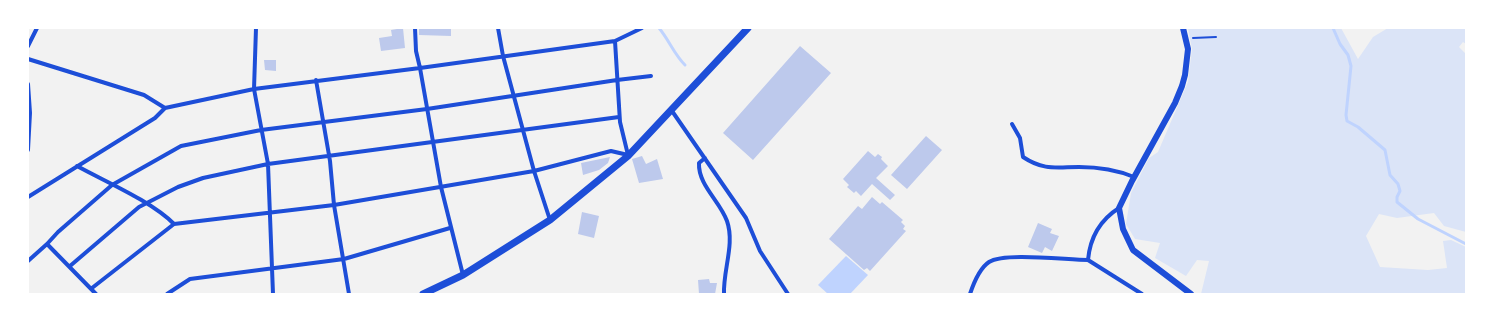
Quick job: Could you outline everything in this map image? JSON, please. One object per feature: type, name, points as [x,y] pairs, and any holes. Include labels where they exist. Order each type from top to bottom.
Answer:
[{"type":"main road","points":[[423,294],[463,275],[550,220],[628,156],[672,111],[748,28]]},
{"type":"street","points":[[28,46],[37,28]]},
{"type":"street","points":[[256,28],[254,88],[268,164],[273,294]]},
{"type":"street","points":[[416,28],[416,51],[441,187],[450,228],[463,275]]},
{"type":"street","points":[[498,28],[503,56],[534,171],[550,220]]},
{"type":"street","points":[[28,196],[155,118],[166,108],[254,88],[420,68],[615,41],[642,28]]},
{"type":"street","points":[[1088,260],[1089,246],[1101,223],[1107,216],[1119,208],[1134,177],[1175,103],[1182,86],[1187,63],[1184,28]]},
{"type":"street","points":[[615,41],[619,117],[628,156]]},
{"type":"street","points":[[28,59],[144,95],[166,108]]},
{"type":"street","points":[[28,261],[58,232],[112,185],[181,146],[261,130],[427,109],[514,95],[652,76]]},
{"type":"street","points":[[316,80],[330,156],[334,206],[344,259],[348,294]]},
{"type":"street","points":[[28,84],[30,113],[28,150]]},
{"type":"street","points":[[672,111],[746,218],[760,250],[788,294]]},
{"type":"street","points":[[70,266],[139,207],[178,187],[203,178],[268,164],[619,117]]},
{"type":"street","points":[[1012,124],[1020,138],[1023,157],[1028,161],[1055,169],[1078,166],[1097,167],[1134,177]]},
{"type":"street","points":[[92,288],[174,224],[334,206],[534,171],[612,151],[628,156]]},
{"type":"street","points":[[705,158],[699,163],[701,179],[721,207],[730,234],[724,279],[724,294]]},
{"type":"street","points":[[77,166],[145,204],[174,224]]},
{"type":"street","points":[[1119,208],[1123,230],[1133,250],[1191,294]]},
{"type":"street","points":[[167,294],[190,279],[344,259],[450,228]]},
{"type":"street","points":[[47,244],[92,288],[96,294]]},
{"type":"street","points":[[970,294],[979,275],[988,262],[998,259],[1015,258],[1088,260],[1142,294]]},
{"type":"path","points":[[1186,38],[1216,37]]},
{"type":"shaded area","points":[[1188,28],[1341,28],[1358,59],[1373,37],[1388,28],[1466,28],[1466,44],[1463,42],[1459,47],[1466,54],[1466,232],[1444,226],[1434,213],[1397,218],[1379,214],[1366,236],[1380,267],[1428,270],[1447,268],[1443,241],[1451,240],[1466,247],[1466,294],[1201,294],[1209,261],[1197,260],[1186,276],[1155,258],[1160,243],[1135,239],[1126,224],[1131,193],[1149,158],[1158,152],[1188,82],[1192,49]]},
{"type":"water","points":[[846,256],[868,275],[850,294],[828,294],[818,285]]},
{"type":"building","points":[[403,28],[405,48],[381,51],[379,38],[392,36],[391,30]]},
{"type":"building","points":[[419,28],[451,28],[451,36],[419,35]]},
{"type":"building","points":[[800,46],[831,73],[753,160],[723,133]]},
{"type":"building","points":[[264,60],[276,60],[276,71],[265,70]]},
{"type":"building","points":[[926,136],[942,150],[907,189],[891,175]]},
{"type":"building","points":[[868,151],[875,157],[878,154],[882,157],[881,159],[888,166],[876,178],[895,195],[890,200],[872,184],[861,196],[856,191],[854,193],[847,187],[849,185],[843,179]]},
{"type":"building","points":[[642,156],[646,164],[657,159],[663,179],[639,183],[632,159]]},
{"type":"building","points":[[610,157],[608,163],[599,170],[583,175],[581,163]]},
{"type":"building","points":[[872,197],[880,204],[882,202],[903,220],[901,222],[905,226],[903,229],[906,231],[870,271],[867,268],[864,270],[829,239],[858,206],[862,209]]},
{"type":"building","points":[[582,212],[599,216],[594,238],[578,234]]},
{"type":"building","points":[[1038,223],[1052,229],[1050,233],[1059,236],[1052,251],[1045,247],[1042,253],[1028,247]]},
{"type":"building","points":[[709,279],[710,283],[717,283],[715,294],[699,294],[698,280]]},
{"type":"waterway","points":[[659,28],[685,65]]},
{"type":"waterway","points":[[1333,28],[1340,44],[1348,55],[1351,66],[1346,115],[1347,121],[1358,127],[1385,150],[1390,175],[1398,184],[1400,191],[1397,197],[1397,202],[1418,219],[1466,244]]}]
